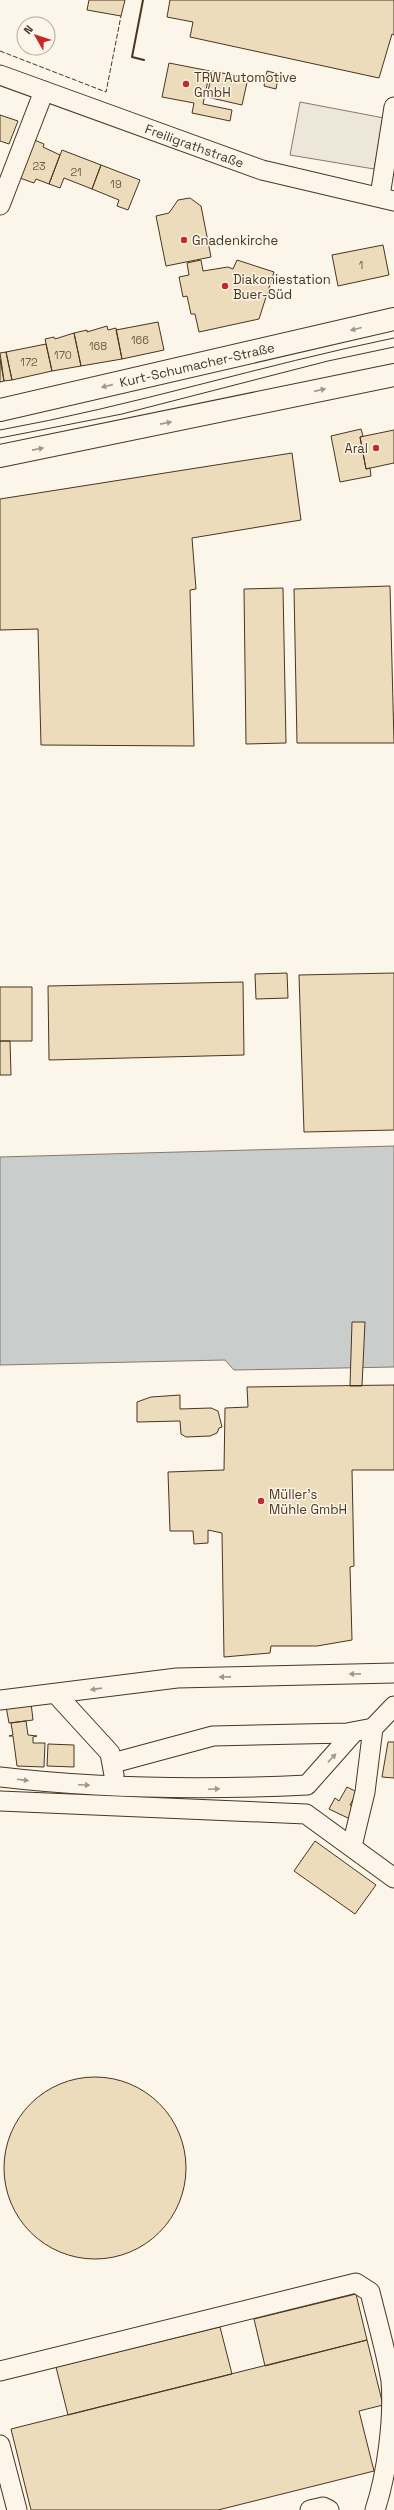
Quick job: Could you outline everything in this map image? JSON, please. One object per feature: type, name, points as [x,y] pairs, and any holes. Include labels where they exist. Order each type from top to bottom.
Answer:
[{"type":"main road","name":"Kurt-Schumacher-Straße","points":[[0,410],[394,319]]},
{"type":"main road","points":[[0,456],[394,375]]},
{"type":"street","name":"Freiligrathstraße","points":[[0,75],[262,170],[387,198]]},
{"type":"street","points":[[0,205],[44,91]]},
{"type":"street","points":[[387,198],[394,107]]},
{"type":"street","points":[[0,1700],[177,1678],[394,1673]]},
{"type":"street","points":[[56,1694],[110,1752],[113,1763],[114,1786]]},
{"type":"street","points":[[113,1763],[213,1736],[354,1732],[373,1728],[394,1706]]},
{"type":"street","points":[[352,1846],[365,1792],[373,1728]]},
{"type":"street","points":[[0,1777],[114,1786],[210,1789],[307,1785],[354,1732]]},
{"type":"street","points":[[0,1801],[306,1814],[394,1878]]},
{"type":"street","points":[[0,2371],[356,2283],[370,2292],[391,2381],[392,2403],[385,2480],[375,2510]]},
{"type":"street","points":[[0,2445],[17,2510]]},
{"type":"street","points":[[310,2510],[323,2507],[329,2510]]},
{"type":"shaded area","points":[[300,102],[384,118],[374,169],[290,155]]},
{"type":"shaded area","points":[[394,1146],[394,1367],[234,1370],[225,1360],[0,1365],[0,1157]]},
{"type":"building","points":[[89,0],[125,0],[121,16],[87,10]]},
{"type":"building","points":[[170,0],[394,0],[394,35],[392,34],[379,78],[190,37],[193,22],[167,17]]},
{"type":"building","name":"TRW Automotive GmbH","points":[[169,63],[210,71],[203,104],[232,110],[230,121],[192,113],[194,103],[162,97]]},
{"type":"building","points":[[212,71],[248,78],[242,105],[207,97]]},
{"type":"building","points":[[267,71],[279,74],[276,89],[264,86]]},
{"type":"building","points":[[0,115],[18,121],[9,144],[0,141]]},
{"type":"building","points":[[32,139],[44,144],[43,147],[60,155],[49,184],[36,179],[34,183],[17,177]]},
{"type":"building","points":[[62,150],[101,165],[92,189],[64,178],[60,188],[49,184]]},
{"type":"building","points":[[101,165],[140,180],[128,210],[117,206],[119,200],[92,189]]},
{"type":"building","name":"Gnadenkirche","points":[[190,198],[201,206],[211,257],[166,266],[156,216],[169,213],[178,200]]},
{"type":"building","points":[[383,245],[389,275],[338,286],[332,255]]},
{"type":"building","name":"Diakoniestation Buer-Süd","points":[[201,260],[203,271],[228,267],[233,269],[237,260],[274,272],[259,319],[199,332],[195,314],[191,314],[187,296],[183,297],[179,277],[189,275],[187,263]]},
{"type":"building","points":[[158,322],[164,350],[122,359],[116,330]]},
{"type":"building","points":[[107,326],[108,330],[116,328],[122,359],[81,366],[74,333],[87,330],[87,332]]},
{"type":"building","points":[[74,333],[81,366],[52,371],[45,339],[54,337],[55,339]]},
{"type":"building","points":[[46,344],[52,371],[12,380],[6,352]]},
{"type":"building","points":[[6,352],[12,380],[4,381],[0,353]]},
{"type":"building","points":[[0,359],[4,381],[0,382]]},
{"type":"building","points":[[361,429],[363,436],[360,437],[366,469],[370,468],[371,476],[340,482],[331,436]]},
{"type":"building","points":[[394,430],[394,463],[366,469],[360,437]]},
{"type":"building","points":[[292,453],[301,520],[192,538],[196,589],[190,590],[194,746],[41,745],[38,629],[0,630],[0,499]]},
{"type":"building","points":[[390,586],[394,743],[297,743],[294,589]]},
{"type":"building","points":[[283,588],[286,743],[246,744],[244,589]]},
{"type":"building","points":[[287,973],[288,998],[256,999],[255,974]]},
{"type":"building","points":[[394,973],[394,1130],[304,1132],[299,975]]},
{"type":"building","points":[[243,982],[244,1055],[49,1060],[48,986]]},
{"type":"building","points":[[0,987],[32,987],[32,1041],[0,1041]]},
{"type":"building","points":[[0,1041],[10,1041],[11,1075],[0,1075]]},
{"type":"building","points":[[352,1322],[365,1322],[362,1386],[350,1386]]},
{"type":"building","name":"Müller's Mühle GmbH","points":[[394,1385],[394,1470],[352,1470],[354,1566],[350,1567],[352,1640],[317,1646],[271,1646],[270,1653],[224,1657],[222,1533],[208,1530],[208,1543],[194,1544],[193,1531],[170,1531],[168,1472],[224,1470],[225,1408],[248,1407],[247,1387]]},
{"type":"building","points":[[180,1395],[180,1409],[211,1408],[218,1411],[222,1427],[219,1428],[217,1433],[210,1436],[186,1437],[181,1434],[180,1421],[137,1422],[137,1402],[151,1397]]},
{"type":"building","points":[[31,1703],[33,1720],[9,1723],[6,1706]]},
{"type":"building","points":[[26,1721],[28,1735],[37,1736],[33,1737],[33,1743],[45,1743],[44,1767],[17,1766],[13,1736],[9,1736],[13,1735],[11,1723]]},
{"type":"building","points":[[388,1742],[394,1742],[394,1778],[382,1777]]},
{"type":"building","points":[[48,1744],[74,1745],[74,1767],[47,1766]]},
{"type":"building","points":[[347,1787],[357,1792],[350,1805],[355,1807],[350,1819],[329,1809],[335,1798],[339,1801]]},
{"type":"building","points":[[315,1841],[376,1885],[355,1914],[294,1871]]},
{"type":"building","points":[[86,2077],[104,2077],[130,2084],[146,2092],[165,2110],[171,2117],[179,2133],[186,2159],[186,2177],[179,2203],[171,2219],[153,2238],[146,2244],[121,2255],[104,2259],[86,2259],[60,2252],[44,2244],[19,2219],[11,2203],[6,2186],[4,2177],[4,2159],[11,2133],[19,2117],[44,2092],[60,2084],[77,2079]]},
{"type":"building","points":[[356,2294],[367,2340],[265,2366],[254,2319]]},
{"type":"building","points":[[220,2327],[232,2374],[68,2415],[56,2367]]},
{"type":"building","points":[[367,2340],[383,2405],[359,2411],[374,2471],[218,2510],[31,2510],[11,2429]]},
{"type":"tram line","points":[[0,430],[99,409],[295,360],[394,338]]},
{"type":"tram line","points":[[0,438],[122,414],[328,361],[394,347]]},
{"type":"fence","points":[[0,51],[106,92],[121,16]]},
{"type":"wall","points":[[143,0],[132,57],[144,60]]},
{"type":"place","name":"TRW Automotive GmbH","points":[[186,84]]},
{"type":"place","name":"Gnadenkirche","points":[[184,240]]},
{"type":"place","name":"Diakoniestation Buer-Süd","points":[[225,286]]},
{"type":"place","name":"Aral","points":[[376,448]]},
{"type":"place","name":"Müller's Mühle GmbH","points":[[261,1501]]}]
